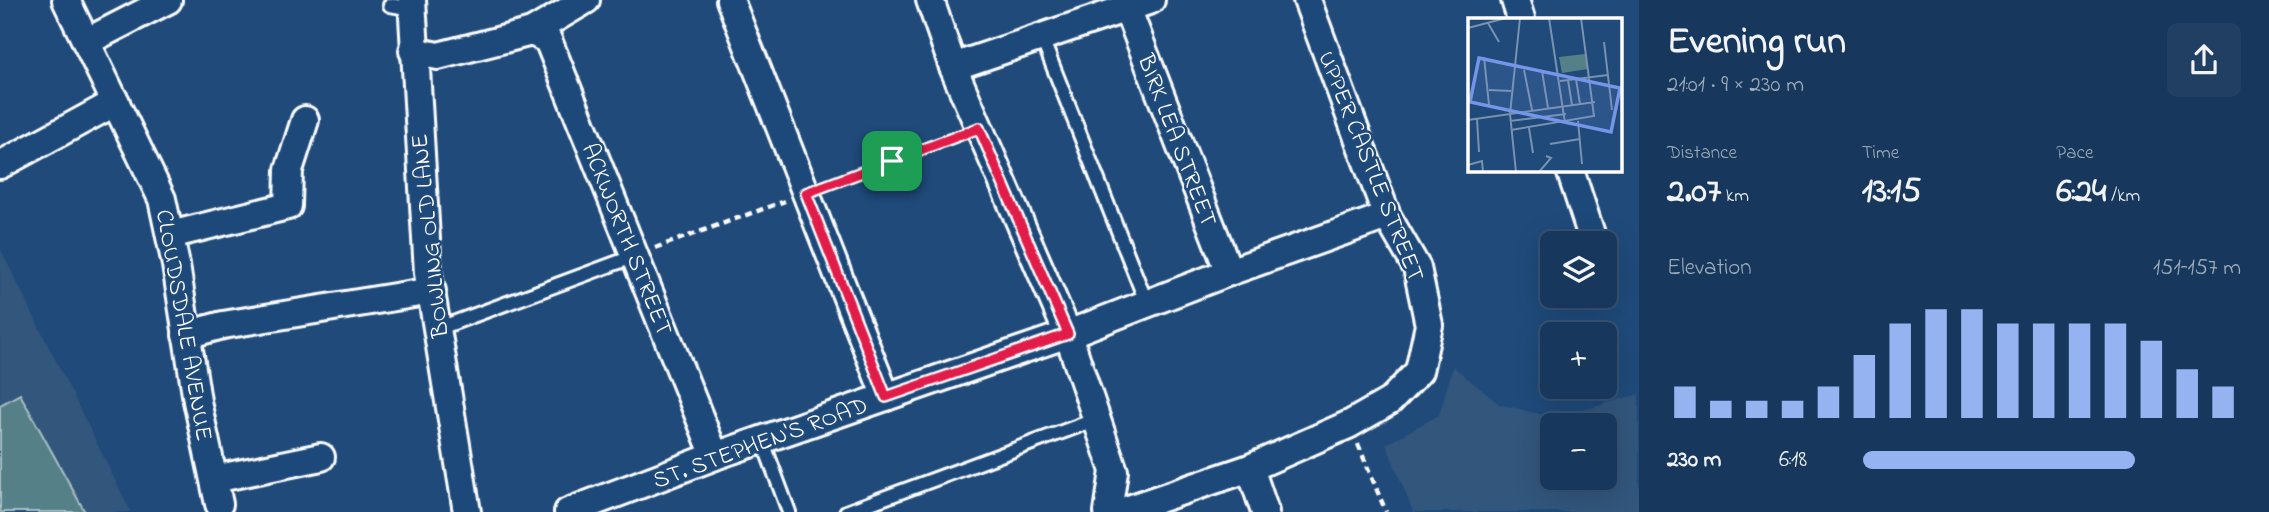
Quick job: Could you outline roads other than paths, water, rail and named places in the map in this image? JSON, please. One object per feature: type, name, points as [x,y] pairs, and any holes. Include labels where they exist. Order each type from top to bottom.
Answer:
[{"type":"street","name":"CLOUDSDALE AVENUE","points":[[65,0],[162,199],[197,401],[216,491],[321,457]]},
{"type":"street","points":[[86,42],[168,0]]},
{"type":"street","points":[[414,51],[438,56],[532,32],[586,0]]},
{"type":"street","points":[[730,0],[886,397]]},
{"type":"street","points":[[930,0],[953,67],[1068,334],[1114,471],[1108,512]]},
{"type":"street","name":"UPPER CASTLE STREET","points":[[1120,512],[1250,468],[1350,424],[1390,401],[1419,372],[1429,325],[1417,268],[1387,216],[1307,0]]},
{"type":"street","points":[[1515,0],[1521,18]]},
{"type":"street","points":[[953,67],[1139,4]]},
{"type":"street","name":"BIRK LEA STREET","points":[[1139,4],[1229,272]]},
{"type":"street","name":"BOWLING OLD LANE","points":[[404,5],[414,51],[428,273],[467,512]]},
{"type":"street","name":"ACKWORTH STREET","points":[[532,32],[548,40],[715,456]]},
{"type":"street","points":[[0,165],[116,102]]},
{"type":"street","points":[[170,235],[288,206],[289,170],[305,120]]},
{"type":"street","points":[[1571,172],[1590,231]]},
{"type":"street","name":"ST. STEPHEN'S ROAD","points":[[568,512],[762,439],[1068,334],[1229,272],[1387,216]]},
{"type":"street","points":[[186,335],[223,325],[432,292]]},
{"type":"street","points":[[1250,468],[1265,512]]},
{"type":"lane","points":[[1041,36],[1147,304]]},
{"type":"lane","points":[[438,328],[635,256]]},
{"type":"lane","points":[[846,512],[1097,419]]},
{"type":"lane","points":[[762,439],[789,512]]}]
